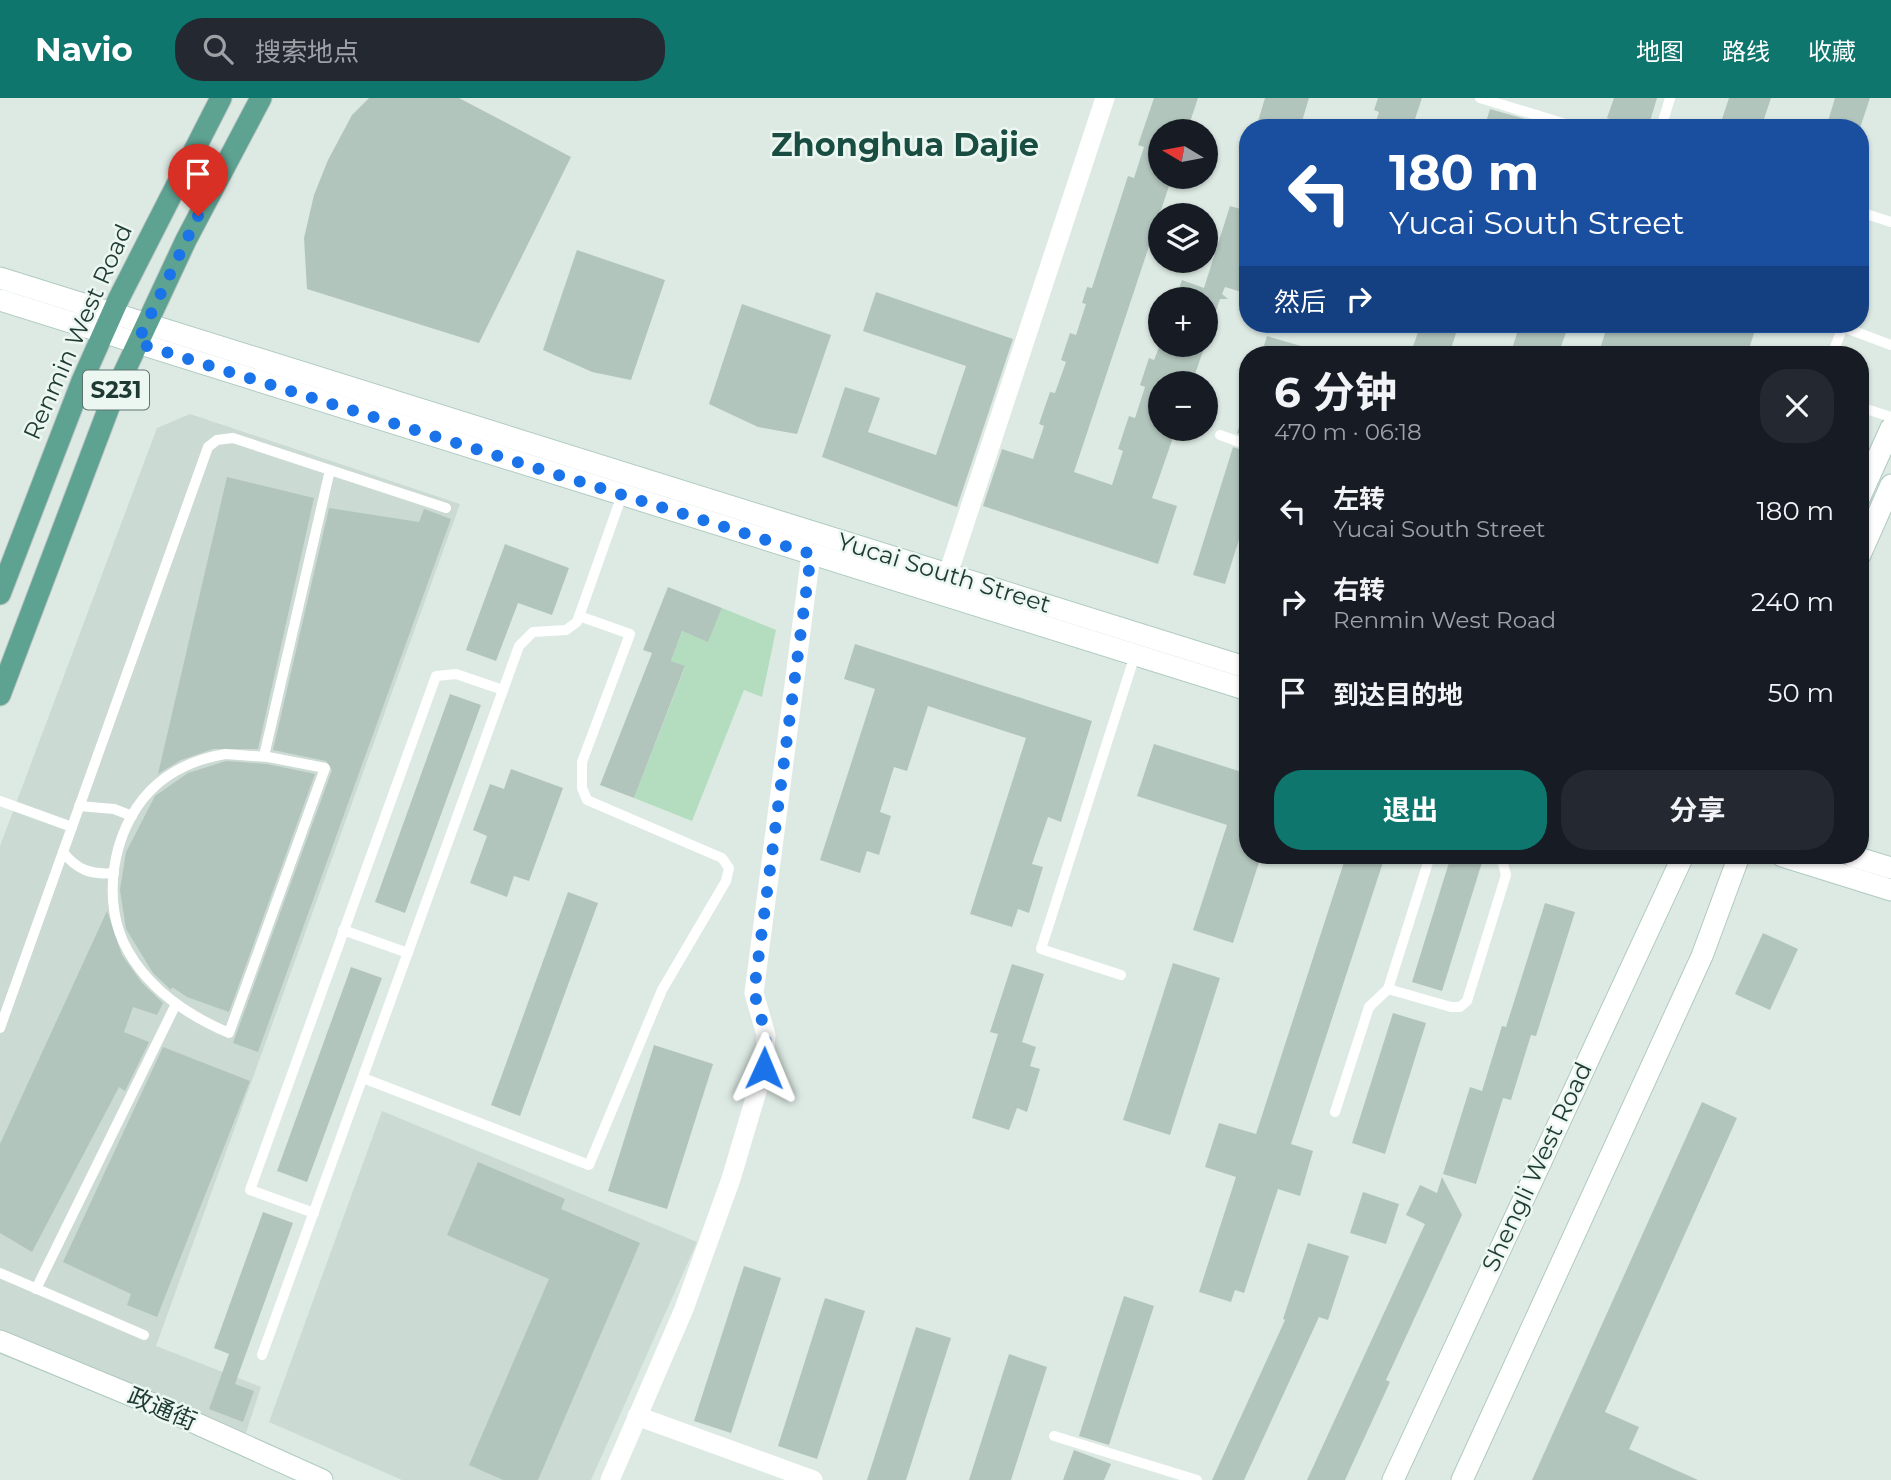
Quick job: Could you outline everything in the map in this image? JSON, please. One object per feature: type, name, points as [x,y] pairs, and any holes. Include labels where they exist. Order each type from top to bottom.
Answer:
[{"type":"main road","name":"Renmin West Road","points":[[0,594],[107,323],[154,224],[221,98]]},
{"type":"main road","name":"S231","points":[[0,695],[59,535],[141,333],[261,98]]},
{"type":"main road","name":"Yucai South Street","points":[[0,278],[107,323]]},
{"type":"main road","name":"Yucai South Street","points":[[0,300],[141,333],[948,574],[1239,665]]},
{"type":"main road","name":"Yucai South Street","points":[[141,333],[621,495],[1239,687]]},
{"type":"main road","points":[[1869,477],[1891,428]]},
{"type":"main road","points":[[1869,535],[1891,485]]},
{"type":"main road","points":[[1869,861],[1891,868]]},
{"type":"main road","name":"Shengli West Road","points":[[1393,1480],[1679,864]]},
{"type":"main road","points":[[1462,1480],[1702,956],[1736,864]]},
{"type":"main road","points":[[1808,864],[1891,890]]},
{"type":"main road","name":"政通街","points":[[0,1341],[162,1408],[322,1480]]},
{"type":"street","points":[[948,574],[1105,98]]},
{"type":"street","points":[[610,1480],[684,1309],[722,1205],[764,1068],[766,1035],[754,992],[811,554]]},
{"type":"street","points":[[637,1416],[813,1480]]},
{"type":"lane","points":[[1480,98],[1549,119]]},
{"type":"lane","points":[[1664,119],[1670,98]]},
{"type":"lane","points":[[1869,215],[1891,222]]},
{"type":"lane","points":[[1863,333],[1891,345]]},
{"type":"lane","points":[[1869,410],[1891,418]]},
{"type":"lane","points":[[1220,435],[1239,441]]},
{"type":"lane","points":[[0,1028],[208,447],[217,440],[233,438],[446,508]]},
{"type":"lane","points":[[264,756],[330,470]]},
{"type":"lane","points":[[262,1355],[519,646],[533,632],[566,630],[577,622],[621,495]]},
{"type":"lane","points":[[363,1078],[589,1165],[662,990],[726,881],[729,868],[722,858],[587,800],[582,788],[582,762],[630,634],[579,616]]},
{"type":"lane","points":[[1121,975],[1041,949],[1135,655]]},
{"type":"lane","points":[[314,1213],[250,1190],[436,676],[456,674],[503,690]]},
{"type":"lane","points":[[225,754],[264,756],[325,768],[229,1033],[198,1019],[177,1004],[141,972],[126,948],[115,915],[114,873],[120,843],[132,816],[150,790],[201,758],[225,754]]},
{"type":"lane","points":[[0,801],[72,827]]},
{"type":"lane","points":[[79,806],[114,809],[132,816]]},
{"type":"lane","points":[[63,852],[73,865],[85,871],[114,873]]},
{"type":"lane","points":[[1335,1112],[1369,1007],[1388,989],[1427,864]]},
{"type":"lane","points":[[1388,989],[1451,1007],[1460,1007],[1467,1001],[1506,875],[1503,864]]},
{"type":"lane","points":[[344,930],[408,953]]},
{"type":"lane","points":[[36,1289],[177,1004]]},
{"type":"lane","points":[[0,1273],[144,1335]]},
{"type":"lane","points":[[1054,1436],[1196,1480]]},
{"type":"shaded area","points":[[190,414],[460,504],[156,1346],[261,1387],[240,1451],[0,1354],[0,846],[157,428]]},
{"type":"shaded area","points":[[382,1111],[697,1242],[591,1480],[402,1480],[269,1422]]},
{"type":"green space","points":[[722,608],[776,630],[762,697],[744,690],[692,821],[634,798],[685,667],[671,661],[682,631],[708,641]]},
{"type":"building","points":[[369,98],[459,98],[571,157],[479,343],[307,289],[304,238],[314,195],[328,160],[352,115]]},
{"type":"building","points":[[1154,98],[1198,98],[1191,119],[1148,119],[1148,189],[1168,189],[1163,203],[1148,203],[1148,249],[1074,472],[1112,485],[1123,451],[1118,449],[1129,416],[1135,418],[1145,387],[1140,385],[1149,358],[1201,357],[1196,371],[1148,371],[1148,441],[1172,441],[1152,498],[1177,506],[1158,564],[983,506],[1002,449],[1033,459],[1044,426],[1039,424],[1050,392],[1055,393],[1066,362],[1061,360],[1070,333],[1076,335],[1086,304],[1082,303],[1087,287],[1092,288],[1128,176],[1134,178],[1144,147],[1138,145]]},
{"type":"building","points":[[1265,98],[1309,98],[1303,119],[1259,119]]},
{"type":"building","points":[[1378,98],[1422,98],[1415,119],[1377,119],[1379,112],[1374,110]]},
{"type":"building","points":[[1614,98],[1657,98],[1651,119],[1607,118]]},
{"type":"building","points":[[1729,98],[1771,98],[1764,119],[1722,119]]},
{"type":"building","points":[[1835,98],[1870,98],[1863,119],[1829,119]]},
{"type":"building","points":[[1490,109],[1525,119],[1487,119]]},
{"type":"building","points":[[1230,206],[1239,208],[1239,291],[1225,287],[1222,294],[1228,299],[1220,299],[1218,305],[1218,287],[1204,287],[1209,273],[1218,273],[1218,244]]},
{"type":"building","points":[[577,250],[665,280],[631,380],[592,372],[543,350]]},
{"type":"building","points":[[1182,280],[1201,287],[1179,287]]},
{"type":"building","points":[[876,292],[1013,339],[957,507],[822,457],[845,387],[880,398],[868,432],[936,455],[966,366],[863,331]]},
{"type":"building","points":[[742,304],[831,335],[797,434],[758,427],[709,404]]},
{"type":"building","points":[[1418,333],[1456,333],[1452,346],[1413,346]]},
{"type":"building","points":[[1517,333],[1566,333],[1561,346],[1513,346]]},
{"type":"building","points":[[1605,333],[1754,333],[1750,346],[1601,346]]},
{"type":"building","points":[[1267,336],[1301,346],[1264,346]]},
{"type":"building","points":[[1233,447],[1239,449],[1239,540],[1225,584],[1193,575]]},
{"type":"building","points":[[227,477],[314,498],[258,749],[213,749],[181,760],[158,774]]},
{"type":"building","points":[[329,508],[419,522],[424,509],[451,519],[258,1052],[233,1043],[332,770],[326,761],[273,750]]},
{"type":"building","points":[[505,544],[569,568],[552,615],[518,603],[496,661],[466,650]]},
{"type":"building","points":[[668,587],[722,608],[708,642],[682,631],[671,661],[685,666],[634,798],[600,785],[652,653],[643,650]]},
{"type":"building","points":[[855,644],[1092,721],[1061,822],[1048,817],[1032,864],[1043,867],[1029,913],[1018,909],[1012,927],[970,914],[1026,738],[928,706],[907,771],[894,767],[880,812],[891,816],[879,855],[867,851],[860,873],[820,860],[875,689],[844,679]]},
{"type":"building","points":[[450,694],[481,705],[405,913],[375,902]]},
{"type":"building","points":[[1154,744],[1239,771],[1239,864],[1258,864],[1233,943],[1193,930],[1227,825],[1137,796]]},
{"type":"building","points":[[226,761],[267,764],[315,774],[229,1012],[187,997],[172,987],[171,990],[153,973],[126,929],[120,890],[126,852],[155,796],[188,773]]},
{"type":"building","points":[[511,769],[563,788],[529,881],[514,876],[507,897],[470,883],[487,836],[473,830],[490,784],[504,789]]},
{"type":"building","points":[[1343,864],[1382,864],[1291,1144],[1313,1151],[1300,1196],[1278,1189],[1244,1293],[1235,1290],[1231,1302],[1199,1292],[1236,1177],[1205,1167],[1219,1123],[1256,1134]]},
{"type":"building","points":[[1449,864],[1482,864],[1442,991],[1412,982]]},
{"type":"building","points":[[568,892],[598,903],[520,1116],[491,1105]]},
{"type":"building","points":[[1545,903],[1575,912],[1536,1036],[1531,1035],[1511,1100],[1503,1098],[1476,1184],[1443,1174],[1470,1087],[1482,1091],[1502,1026],[1506,1027]]},
{"type":"building","points":[[107,911],[122,955],[142,983],[163,1003],[157,1015],[133,1007],[124,1032],[149,1042],[125,1091],[119,1087],[32,1252],[0,1233],[0,1144]]},
{"type":"building","points":[[1763,933],[1798,949],[1770,1010],[1735,994]]},
{"type":"building","points":[[1173,963],[1220,978],[1170,1135],[1123,1120]]},
{"type":"building","points":[[1012,964],[1044,974],[1022,1042],[1036,1047],[1030,1066],[1040,1069],[1027,1112],[1017,1108],[1009,1130],[972,1118],[998,1034],[990,1032]]},
{"type":"building","points":[[351,967],[382,978],[307,1182],[277,1171]]},
{"type":"building","points":[[1393,1013],[1426,1023],[1385,1154],[1352,1143]]},
{"type":"building","points":[[654,1045],[713,1064],[667,1209],[608,1191]]},
{"type":"building","points":[[163,1047],[250,1081],[157,1317],[127,1305],[131,1294],[63,1262]]},
{"type":"building","points":[[1702,1102],[1737,1118],[1605,1412],[1639,1427],[1629,1449],[1698,1480],[1532,1480]]},
{"type":"building","points":[[478,1162],[565,1199],[561,1209],[640,1243],[538,1480],[503,1480],[469,1465],[549,1279],[447,1235]]},
{"type":"building","points":[[1442,1177],[1462,1215],[1386,1380],[1390,1382],[1345,1480],[1307,1480],[1425,1224],[1406,1215],[1420,1185],[1437,1193]]},
{"type":"building","points":[[1363,1192],[1399,1204],[1386,1244],[1350,1233]]},
{"type":"building","points":[[263,1212],[293,1223],[235,1384],[254,1391],[243,1422],[209,1409],[229,1354],[214,1348]]},
{"type":"building","points":[[1308,1243],[1349,1256],[1328,1320],[1319,1317],[1244,1480],[1212,1480],[1285,1320],[1283,1319]]},
{"type":"building","points":[[744,1266],[781,1278],[731,1433],[694,1421]]},
{"type":"building","points":[[1124,1296],[1154,1306],[1109,1445],[1079,1436]]},
{"type":"building","points":[[825,1298],[865,1311],[817,1459],[778,1446]]},
{"type":"building","points":[[916,1327],[951,1338],[906,1480],[867,1480]]},
{"type":"building","points":[[1009,1354],[1047,1367],[1011,1480],[969,1480]]},
{"type":"building","points":[[1074,1450],[1111,1464],[1104,1480],[1063,1480]]},
{"type":"district","name":"Zhonghua Dajie","points":[[905,145]]},
{"type":"route","points":[[198,216],[137,343],[811,554],[754,992],[766,1035],[764,1068]]}]
